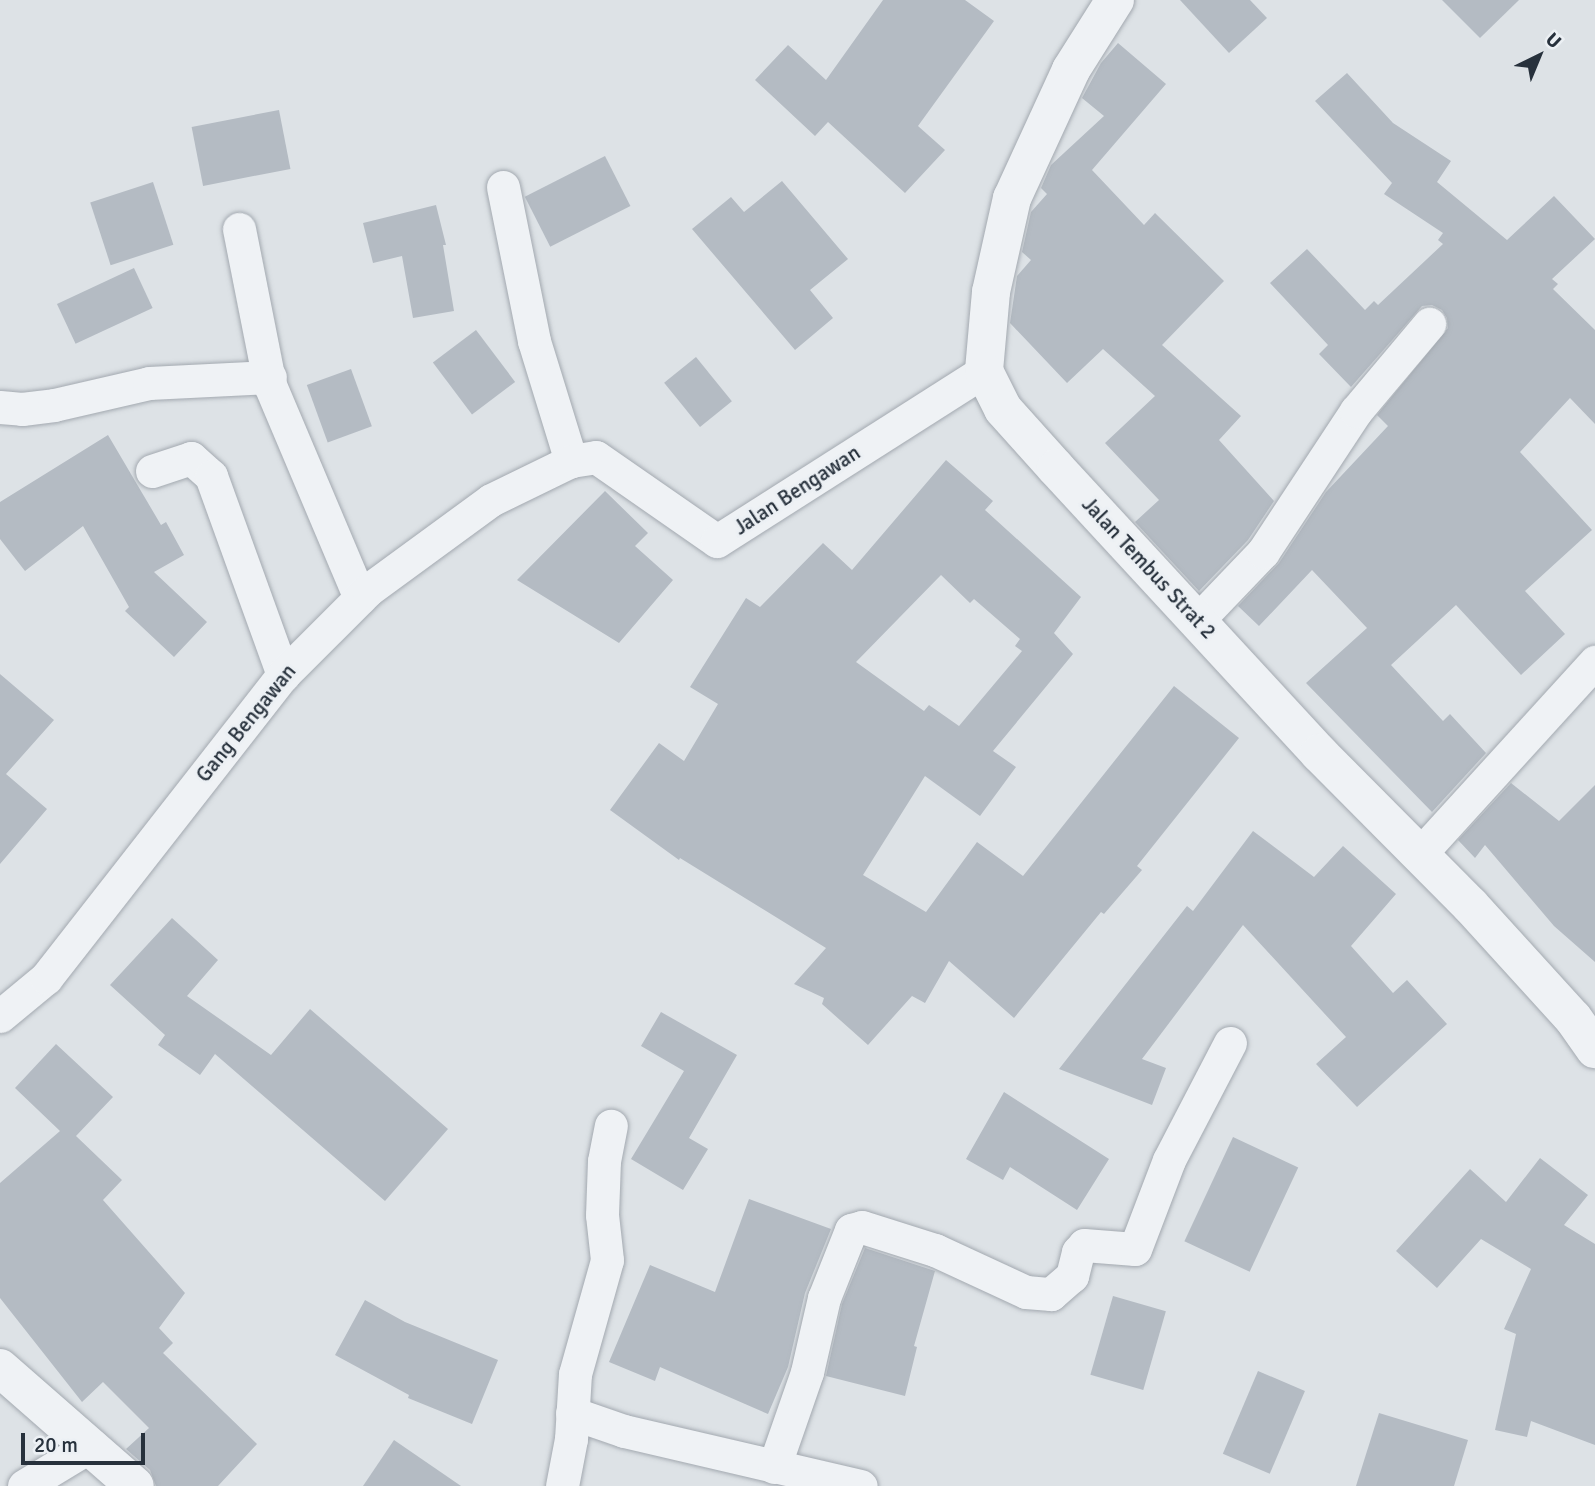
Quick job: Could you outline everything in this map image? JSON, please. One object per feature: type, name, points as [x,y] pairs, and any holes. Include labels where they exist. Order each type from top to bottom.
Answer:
[{"type":"street","points":[[984,371],[991,292],[1013,198],[1071,70],[1115,0]]},
{"type":"street","points":[[503,187],[534,341],[571,461]]},
{"type":"street","points":[[239,229],[270,377],[360,598]]},
{"type":"street","points":[[1198,620],[1263,552],[1356,411],[1429,324]]},
{"type":"street","name":"Jalan Bengawan","points":[[536,476],[571,461],[596,457],[718,541],[984,371]]},
{"type":"street","name":"Jalan Tembus Strat 2","points":[[984,371],[1003,409],[1319,753],[1420,854],[1573,1018],[1595,1049]]},
{"type":"street","points":[[0,407],[22,409],[54,405],[149,383],[270,377]]},
{"type":"street","points":[[152,471],[191,458],[211,475],[283,675]]},
{"type":"street","name":"Gang Bengawan","points":[[0,1016],[46,978],[283,675],[360,598],[402,563],[465,522],[491,500],[536,476]]},
{"type":"street","points":[[1420,854],[1595,662]]},
{"type":"street","points":[[774,1467],[807,1372],[824,1298],[851,1230],[863,1227],[935,1250],[1026,1292],[1051,1294],[1072,1276],[1078,1252],[1084,1245],[1135,1249],[1168,1160],[1230,1043]]},
{"type":"street","points":[[562,1486],[575,1374],[607,1260],[602,1215],[604,1161],[611,1126]]},
{"type":"street","points":[[0,1368],[135,1486]]},
{"type":"street","points":[[572,1413],[624,1431],[861,1486]]},
{"type":"street","points":[[24,1486],[92,1446]]},
{"type":"building","points":[[883,0],[965,0],[994,21],[918,126],[945,150],[905,193],[828,122],[815,136],[755,80],[788,45],[826,80]]},
{"type":"building","points":[[1180,0],[1250,0],[1267,18],[1229,53]]},
{"type":"building","points":[[1442,0],[1519,0],[1480,38]]},
{"type":"building","points":[[1118,43],[1166,84],[1092,170],[1144,225],[1155,213],[1224,281],[1162,345],[1241,416],[1219,440],[1274,501],[1248,540],[1199,591],[1135,522],[1159,500],[1105,443],[1155,396],[1103,349],[1067,383],[1010,323],[1017,276],[1031,260],[1022,252],[1031,212],[1047,194],[1041,188],[1051,165],[1104,116],[1082,98],[1101,63]]},
{"type":"building","points":[[1347,73],[1393,123],[1451,161],[1437,182],[1507,240],[1554,196],[1595,239],[1552,279],[1558,284],[1553,289],[1595,330],[1595,424],[1570,398],[1520,452],[1592,530],[1525,591],[1565,634],[1521,675],[1456,605],[1391,665],[1443,721],[1450,714],[1486,753],[1432,812],[1306,683],[1367,628],[1312,570],[1259,626],[1238,606],[1279,563],[1326,492],[1388,426],[1377,415],[1448,328],[1447,318],[1442,310],[1432,305],[1422,306],[1351,387],[1319,354],[1328,345],[1270,283],[1307,249],[1365,310],[1374,301],[1378,305],[1443,244],[1438,240],[1443,233],[1384,194],[1392,183],[1315,101]]},
{"type":"building","points":[[279,110],[290,169],[203,186],[192,127]]},
{"type":"building","points":[[605,156],[630,206],[550,247],[525,197]]},
{"type":"building","points":[[782,181],[848,259],[810,290],[833,318],[795,350],[692,229],[731,197],[744,212]]},
{"type":"building","points":[[153,182],[173,245],[111,265],[90,202]]},
{"type":"building","points":[[436,205],[446,245],[443,245],[454,311],[413,318],[402,256],[373,263],[363,223]]},
{"type":"building","points":[[134,268],[153,308],[76,344],[57,304]]},
{"type":"building","points":[[476,330],[515,382],[472,414],[433,362]]},
{"type":"building","points":[[696,357],[732,401],[700,427],[664,383]]},
{"type":"building","points":[[351,369],[372,426],[328,442],[307,385]]},
{"type":"building","points":[[108,435],[161,525],[166,522],[184,555],[154,572],[207,622],[174,657],[125,611],[129,607],[83,526],[25,571],[0,539],[0,502]]},
{"type":"building","points":[[946,460],[993,501],[985,510],[1081,597],[1054,633],[1073,654],[993,751],[1016,767],[980,816],[925,776],[863,875],[926,912],[977,842],[1023,876],[1174,686],[1239,738],[1137,866],[1142,870],[1104,914],[1101,912],[1014,1018],[949,961],[925,1003],[912,996],[868,1045],[822,1004],[824,998],[794,984],[826,948],[680,858],[679,860],[610,810],[659,743],[684,761],[718,704],[690,687],[746,598],[760,607],[823,543],[852,570]],"holes":[[[941,575],[970,603],[974,599],[1020,639],[1015,646],[1022,651],[959,726],[929,705],[924,711],[856,662]]]},
{"type":"building","points":[[605,491],[648,533],[635,546],[673,580],[619,643],[517,580]]},
{"type":"building","points":[[0,674],[54,720],[6,774],[47,809],[0,864]]},
{"type":"building","points":[[1511,783],[1559,821],[1595,785],[1595,962],[1554,926],[1485,845],[1475,858],[1458,840]]},
{"type":"building","points":[[1253,831],[1314,877],[1343,846],[1396,894],[1351,946],[1393,993],[1407,980],[1447,1024],[1357,1107],[1316,1064],[1346,1037],[1243,925],[1142,1059],[1166,1068],[1152,1105],[1059,1069],[1187,906],[1193,911]]},
{"type":"building","points":[[172,918],[218,960],[187,996],[271,1055],[310,1009],[448,1129],[385,1201],[215,1054],[200,1075],[158,1045],[165,1035],[110,985]]},
{"type":"building","points":[[661,1012],[737,1055],[689,1138],[708,1149],[683,1190],[631,1159],[684,1071],[641,1046]]},
{"type":"building","points":[[56,1044],[113,1097],[76,1136],[122,1180],[103,1200],[185,1293],[159,1328],[173,1343],[163,1353],[257,1444],[218,1486],[156,1486],[150,1470],[126,1449],[149,1428],[103,1382],[82,1402],[0,1298],[0,1183],[60,1131],[15,1088]]},
{"type":"building","points":[[1004,1092],[1109,1159],[1077,1210],[1010,1167],[1003,1180],[966,1159]]},
{"type":"building","points":[[1233,1137],[1298,1167],[1250,1272],[1184,1241]]},
{"type":"building","points":[[1540,1158],[1588,1195],[1564,1225],[1595,1244],[1595,1445],[1531,1421],[1527,1437],[1495,1430],[1516,1334],[1504,1329],[1531,1269],[1481,1239],[1437,1288],[1396,1251],[1470,1169],[1506,1202]]},
{"type":"building","points":[[749,1199],[831,1229],[805,1293],[788,1367],[768,1414],[660,1367],[655,1381],[609,1362],[650,1265],[715,1292]]},
{"type":"building","points":[[865,1248],[935,1271],[914,1346],[917,1347],[905,1396],[826,1376],[842,1304]]},
{"type":"building","points":[[1113,1296],[1166,1311],[1143,1390],[1090,1375]]},
{"type":"building","points":[[365,1300],[405,1322],[498,1360],[472,1424],[408,1398],[409,1395],[335,1355]]},
{"type":"building","points":[[1258,1371],[1305,1391],[1270,1474],[1223,1454]]},
{"type":"building","points":[[1379,1413],[1468,1440],[1454,1486],[1356,1486]]},
{"type":"building","points":[[394,1440],[461,1486],[363,1486]]}]
